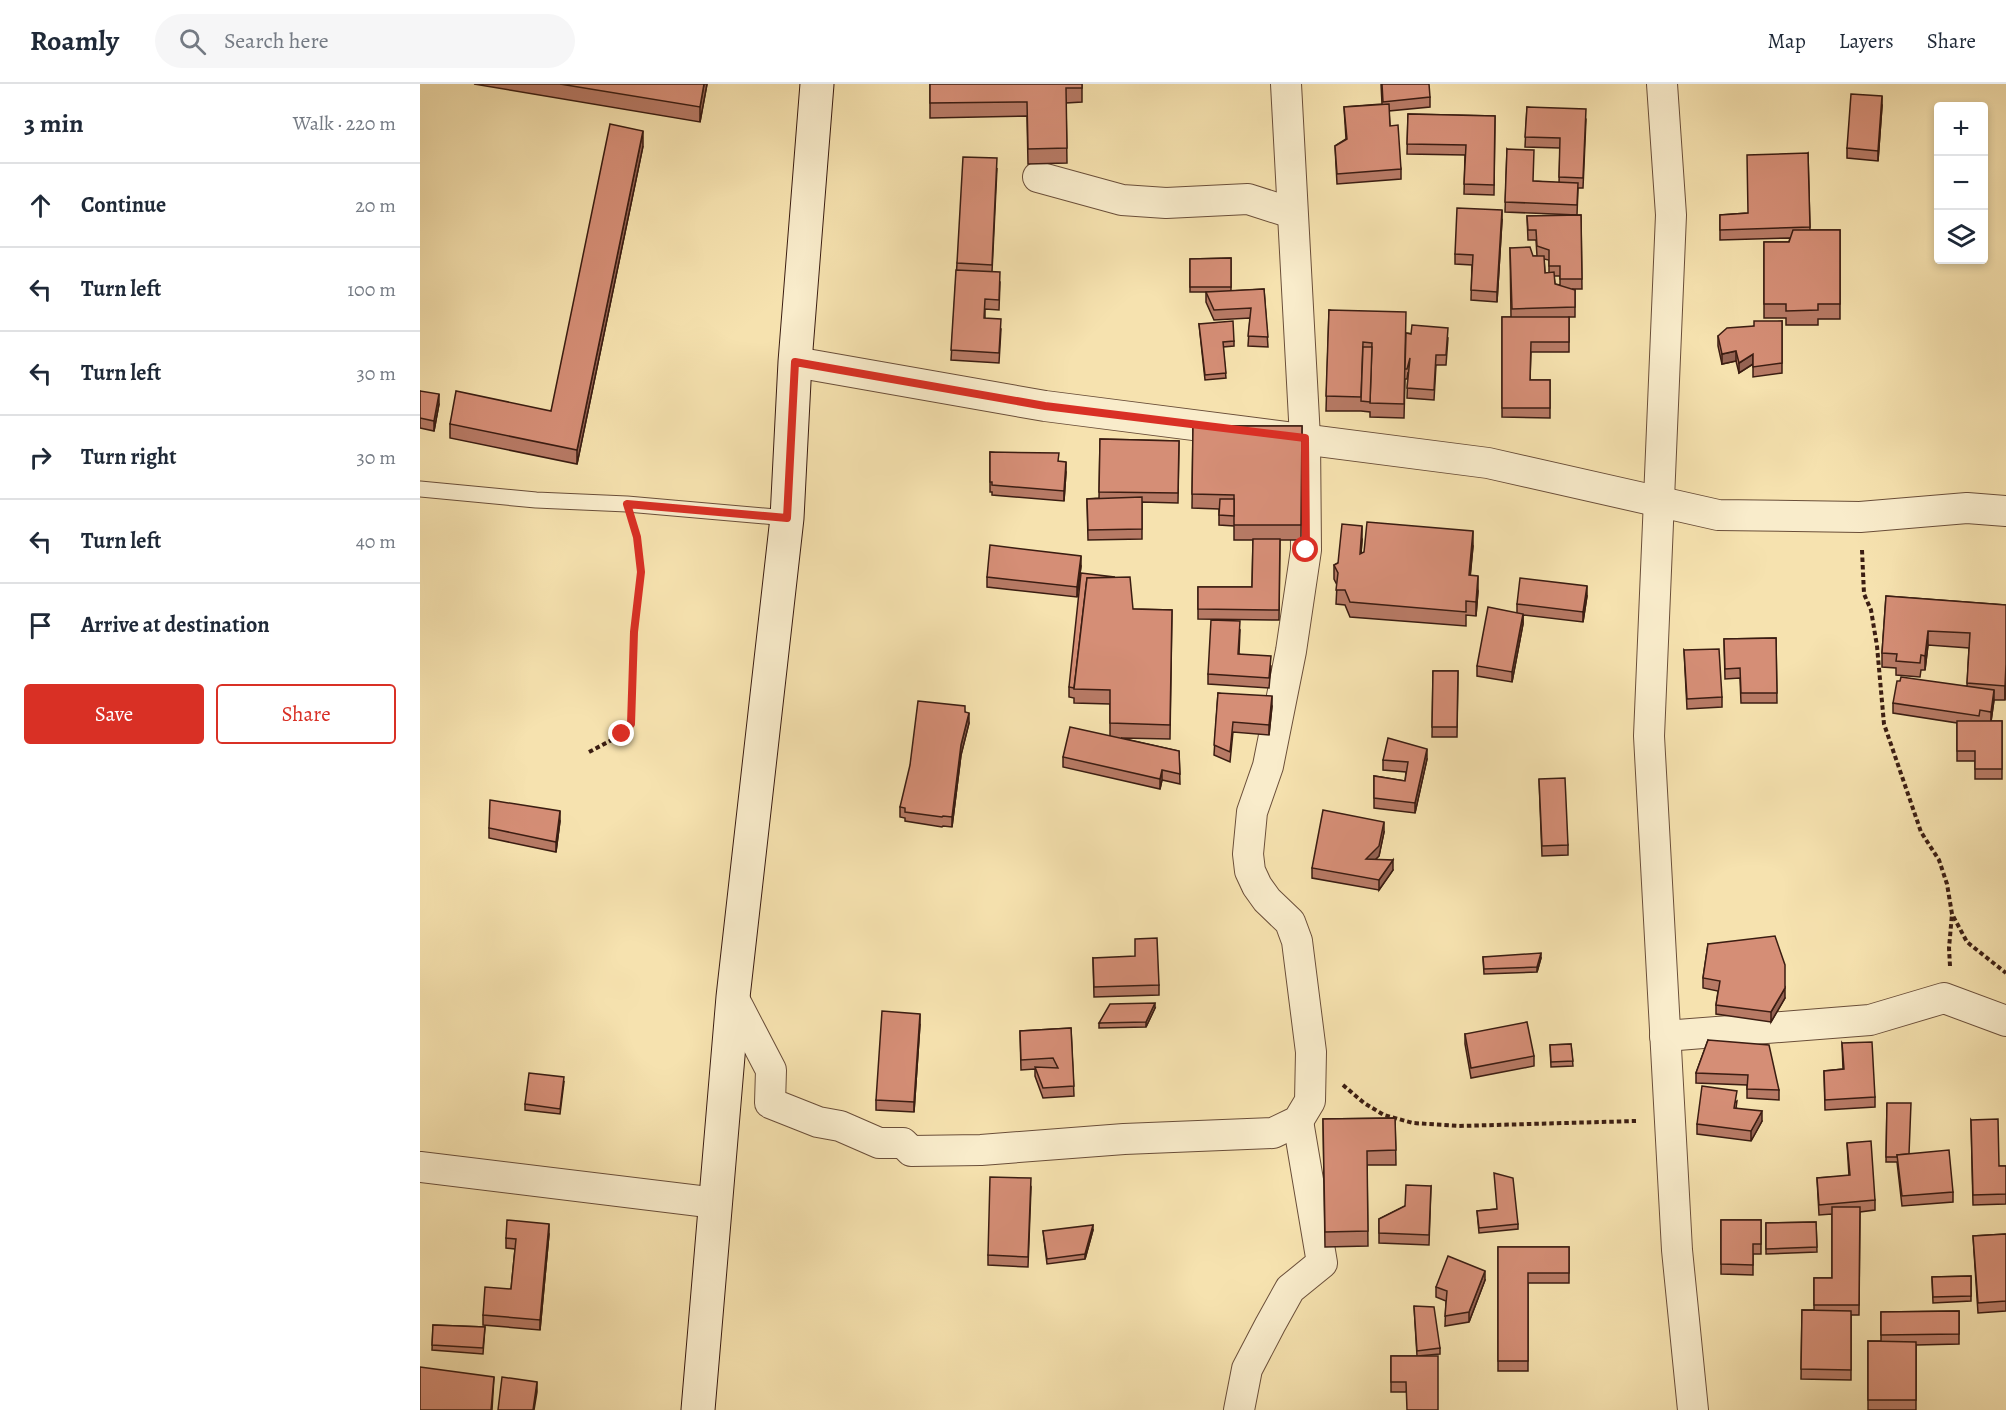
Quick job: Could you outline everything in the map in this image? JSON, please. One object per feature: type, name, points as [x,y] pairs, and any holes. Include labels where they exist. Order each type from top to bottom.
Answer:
[{"type":"main road","points":[[698,1410],[733,997],[787,518],[795,362],[818,84]]},
{"type":"street","points":[[733,997],[771,1070],[770,1103],[818,1122],[840,1126],[879,1143],[903,1143],[911,1151],[1273,1133],[1298,1120],[1310,1101],[1311,1052],[1297,941],[1290,922],[1267,900],[1257,886],[1250,871],[1248,855],[1252,812],[1268,766],[1291,651],[1306,550],[1305,438],[1286,84]]},
{"type":"street","points":[[1662,84],[1671,215],[1649,736],[1677,1250],[1693,1410]]},
{"type":"street","points":[[1038,177],[1122,200],[1166,203],[1248,199],[1292,213]]},
{"type":"street","points":[[795,362],[1045,406],[1488,463],[1718,515],[1860,517],[1967,508],[2006,511]]},
{"type":"street","points":[[1665,1036],[1870,1020],[1944,998],[2006,1021]]},
{"type":"street","points":[[1239,1410],[1247,1369],[1290,1289],[1322,1263],[1298,1120]]},
{"type":"street","points":[[420,1167],[716,1203]]},
{"type":"lane","points":[[420,489],[536,500],[627,504],[787,518]]},
{"type":"path","points":[[589,753],[622,734],[631,724],[634,632],[641,572],[637,537],[627,504]]},
{"type":"path","points":[[1860,517],[1864,594],[1871,610],[1884,724],[1921,832],[1939,860],[1947,884],[1952,914],[1967,942],[2006,973]]},
{"type":"path","points":[[1311,1052],[1334,1077],[1364,1103],[1384,1115],[1413,1123],[1459,1126],[1669,1120]]},
{"type":"building","points":[[560,84],[704,84],[700,107]]},
{"type":"building","points":[[930,84],[1082,84],[1082,88],[1066,88],[1067,148],[1028,149],[1027,102],[930,103]]},
{"type":"building","points":[[1382,84],[1429,84],[1430,97],[1383,102]]},
{"type":"building","points":[[1851,94],[1882,96],[1878,151],[1847,148]]},
{"type":"building","points":[[1389,104],[1390,126],[1398,125],[1401,169],[1337,174],[1335,146],[1347,139],[1344,107]]},
{"type":"building","points":[[1527,107],[1586,109],[1583,178],[1559,177],[1560,138],[1525,137]]},
{"type":"building","points":[[1408,114],[1495,116],[1494,185],[1464,184],[1466,145],[1407,144]]},
{"type":"building","points":[[610,124],[643,131],[577,450],[450,424],[456,391],[551,411]]},
{"type":"building","points":[[1507,149],[1534,150],[1533,181],[1578,183],[1577,205],[1505,202]]},
{"type":"building","points":[[1808,153],[1810,227],[1720,230],[1720,215],[1748,213],[1747,155]]},
{"type":"building","points":[[963,157],[997,158],[992,265],[957,263]]},
{"type":"building","points":[[1457,208],[1502,210],[1497,292],[1471,290],[1473,255],[1455,254]]},
{"type":"building","points":[[1581,215],[1582,279],[1560,279],[1560,266],[1549,266],[1549,250],[1537,246],[1536,230],[1528,230],[1527,216]]},
{"type":"building","points":[[1793,230],[1840,230],[1840,304],[1818,304],[1818,310],[1786,311],[1786,304],[1764,304],[1764,242],[1789,242]]},
{"type":"building","points":[[1530,247],[1533,256],[1544,256],[1545,273],[1554,272],[1555,284],[1575,290],[1575,307],[1512,309],[1510,248]]},
{"type":"building","points":[[1231,258],[1231,287],[1190,287],[1190,259]]},
{"type":"building","points":[[956,270],[1000,272],[999,300],[985,299],[984,318],[1001,319],[999,353],[951,350]]},
{"type":"building","points":[[1264,289],[1268,337],[1248,336],[1251,308],[1214,310],[1206,292]]},
{"type":"building","points":[[1329,310],[1406,312],[1404,404],[1370,403],[1372,343],[1363,342],[1361,397],[1326,396]]},
{"type":"building","points":[[1502,317],[1569,317],[1569,342],[1531,342],[1530,380],[1550,380],[1550,408],[1502,408]]},
{"type":"building","points":[[1233,321],[1234,341],[1223,342],[1226,373],[1205,375],[1199,324]]},
{"type":"building","points":[[1754,321],[1782,321],[1782,363],[1753,367],[1753,354],[1739,363],[1736,351],[1722,354],[1718,336],[1727,328],[1754,326]]},
{"type":"building","points":[[1412,325],[1448,328],[1446,355],[1436,355],[1434,390],[1407,388],[1410,358],[1407,369],[1405,369],[1406,333],[1411,334]]},
{"type":"building","points":[[1363,347],[1372,347],[1370,402],[1361,401]]},
{"type":"building","points":[[420,391],[439,394],[434,421],[420,418]]},
{"type":"building","points":[[1193,426],[1302,426],[1301,525],[1234,525],[1234,495],[1192,494]]},
{"type":"building","points":[[1100,439],[1179,441],[1178,493],[1099,492]]},
{"type":"building","points":[[990,452],[1059,453],[1058,461],[1066,462],[1064,491],[992,485],[990,482]]},
{"type":"building","points":[[1142,497],[1142,529],[1088,530],[1087,499]]},
{"type":"building","points":[[1220,499],[1234,499],[1234,516],[1219,515]]},
{"type":"building","points":[[1367,522],[1473,531],[1469,575],[1478,576],[1476,602],[1466,601],[1466,612],[1350,602],[1345,590],[1336,590],[1338,573],[1334,565],[1338,563],[1342,524],[1362,526],[1360,554],[1364,552]]},
{"type":"building","points":[[1253,539],[1280,539],[1279,610],[1198,609],[1198,587],[1252,587]]},
{"type":"building","points":[[990,545],[1081,556],[1077,587],[987,577]]},
{"type":"building","points":[[1081,573],[1115,577],[1087,578],[1074,688],[1069,687]]},
{"type":"building","points":[[1130,577],[1133,609],[1172,610],[1170,725],[1110,723],[1110,690],[1074,689],[1087,578]]},
{"type":"building","points":[[1520,578],[1587,586],[1583,612],[1517,604]]},
{"type":"building","points":[[1886,596],[2006,605],[2005,686],[1967,683],[1970,633],[1928,631],[1925,656],[1921,655],[1920,663],[1896,661],[1897,654],[1882,653]]},
{"type":"building","points":[[1488,607],[1523,614],[1512,672],[1477,666]]},
{"type":"building","points":[[1211,620],[1240,621],[1238,654],[1271,656],[1269,678],[1208,674]]},
{"type":"building","points":[[1776,638],[1777,693],[1741,693],[1740,668],[1725,669],[1724,639]]},
{"type":"building","points":[[1719,649],[1722,697],[1687,699],[1684,650]]},
{"type":"building","points":[[1433,671],[1458,671],[1457,727],[1432,727]]},
{"type":"building","points":[[1901,677],[1994,690],[1991,712],[1980,710],[1979,716],[1893,703],[1897,681],[1900,681]]},
{"type":"building","points":[[1218,693],[1272,696],[1269,725],[1233,722],[1230,752],[1214,745]]},
{"type":"building","points":[[918,701],[965,706],[965,712],[969,713],[961,745],[952,817],[905,812],[905,808],[900,807],[910,765]]},
{"type":"building","points":[[1957,721],[2002,721],[2002,769],[1975,769],[1975,751],[1957,751]]},
{"type":"building","points":[[1070,727],[1179,751],[1180,774],[1162,770],[1160,779],[1063,757]]},
{"type":"building","points":[[1388,738],[1427,749],[1415,803],[1374,798],[1374,776],[1405,781],[1408,762],[1383,760]]},
{"type":"building","points":[[1565,778],[1568,845],[1542,846],[1539,779]]},
{"type":"building","points":[[490,800],[560,811],[556,842],[489,828]]},
{"type":"building","points":[[1323,810],[1384,822],[1379,846],[1366,859],[1393,860],[1379,880],[1312,868]]},
{"type":"building","points":[[1775,936],[1785,965],[1785,988],[1771,1012],[1716,1005],[1720,981],[1703,978],[1708,944]]},
{"type":"building","points":[[1157,938],[1159,985],[1094,987],[1093,958],[1135,956],[1135,939]]},
{"type":"building","points":[[1541,953],[1537,967],[1484,969],[1483,957]]},
{"type":"building","points":[[1155,1003],[1146,1022],[1099,1023],[1110,1004]]},
{"type":"building","points":[[882,1011],[920,1014],[914,1102],[876,1100]]},
{"type":"building","points":[[1527,1022],[1534,1056],[1471,1068],[1465,1034]]},
{"type":"building","points":[[1071,1028],[1074,1086],[1043,1088],[1035,1067],[1058,1068],[1053,1058],[1021,1060],[1020,1031]]},
{"type":"building","points":[[1708,1040],[1769,1045],[1779,1090],[1747,1089],[1748,1075],[1696,1073]]},
{"type":"building","points":[[1872,1042],[1875,1097],[1825,1100],[1824,1071],[1844,1069],[1842,1043]]},
{"type":"building","points":[[1571,1044],[1573,1061],[1551,1062],[1550,1045]]},
{"type":"building","points":[[529,1073],[564,1077],[560,1109],[525,1104]]},
{"type":"building","points":[[1702,1086],[1737,1091],[1734,1108],[1762,1111],[1751,1131],[1697,1124]]},
{"type":"building","points":[[1887,1103],[1911,1103],[1909,1154],[1886,1157]]},
{"type":"building","points":[[1395,1118],[1396,1150],[1367,1151],[1368,1231],[1325,1232],[1323,1119]]},
{"type":"building","points":[[1998,1119],[1999,1166],[2006,1166],[2006,1194],[1973,1195],[1971,1120]]},
{"type":"building","points":[[1871,1141],[1875,1200],[1819,1205],[1817,1178],[1850,1175],[1847,1143]]},
{"type":"building","points":[[1949,1150],[1953,1192],[1902,1196],[1897,1155]]},
{"type":"building","points":[[1494,1173],[1513,1178],[1518,1224],[1479,1228],[1477,1211],[1497,1209]]},
{"type":"building","points":[[990,1177],[1031,1178],[1028,1257],[988,1255]]},
{"type":"building","points":[[1406,1185],[1431,1186],[1429,1235],[1379,1233],[1379,1219],[1405,1206]]},
{"type":"building","points":[[1832,1207],[1860,1207],[1859,1305],[1814,1305],[1814,1278],[1832,1278]]},
{"type":"building","points":[[507,1220],[549,1224],[540,1320],[483,1315],[485,1287],[511,1289],[516,1239],[506,1238]]},
{"type":"building","points":[[1721,1220],[1761,1220],[1761,1244],[1753,1244],[1753,1265],[1721,1264]]},
{"type":"building","points":[[1816,1222],[1817,1247],[1766,1249],[1766,1223]]},
{"type":"building","points":[[1093,1225],[1085,1254],[1047,1259],[1043,1231]]},
{"type":"building","points":[[2006,1234],[2006,1301],[1978,1303],[1973,1236]]},
{"type":"building","points":[[1498,1247],[1569,1247],[1569,1273],[1528,1273],[1528,1361],[1498,1361]]},
{"type":"building","points":[[1448,1256],[1485,1271],[1469,1312],[1445,1316],[1447,1291],[1436,1287]]},
{"type":"building","points":[[1971,1276],[1971,1296],[1933,1297],[1932,1277]]},
{"type":"building","points":[[1414,1306],[1434,1307],[1440,1348],[1417,1351]]},
{"type":"building","points":[[1802,1310],[1851,1311],[1851,1370],[1801,1369]]},
{"type":"building","points":[[1959,1311],[1959,1334],[1881,1335],[1881,1312]]},
{"type":"building","points":[[433,1325],[485,1327],[483,1348],[432,1345]]},
{"type":"building","points":[[1868,1341],[1916,1342],[1916,1400],[1868,1400]]},
{"type":"building","points":[[1391,1356],[1438,1356],[1438,1410],[1407,1410],[1406,1382],[1391,1382]]},
{"type":"building","points":[[420,1367],[494,1377],[491,1410],[420,1410]]},
{"type":"building","points":[[502,1377],[537,1382],[533,1410],[498,1410]]},
{"type":"route","points":[[622,734],[631,724],[634,632],[641,572],[637,537],[627,504],[787,518],[795,362],[1045,406],[1305,438],[1306,550]]}]
